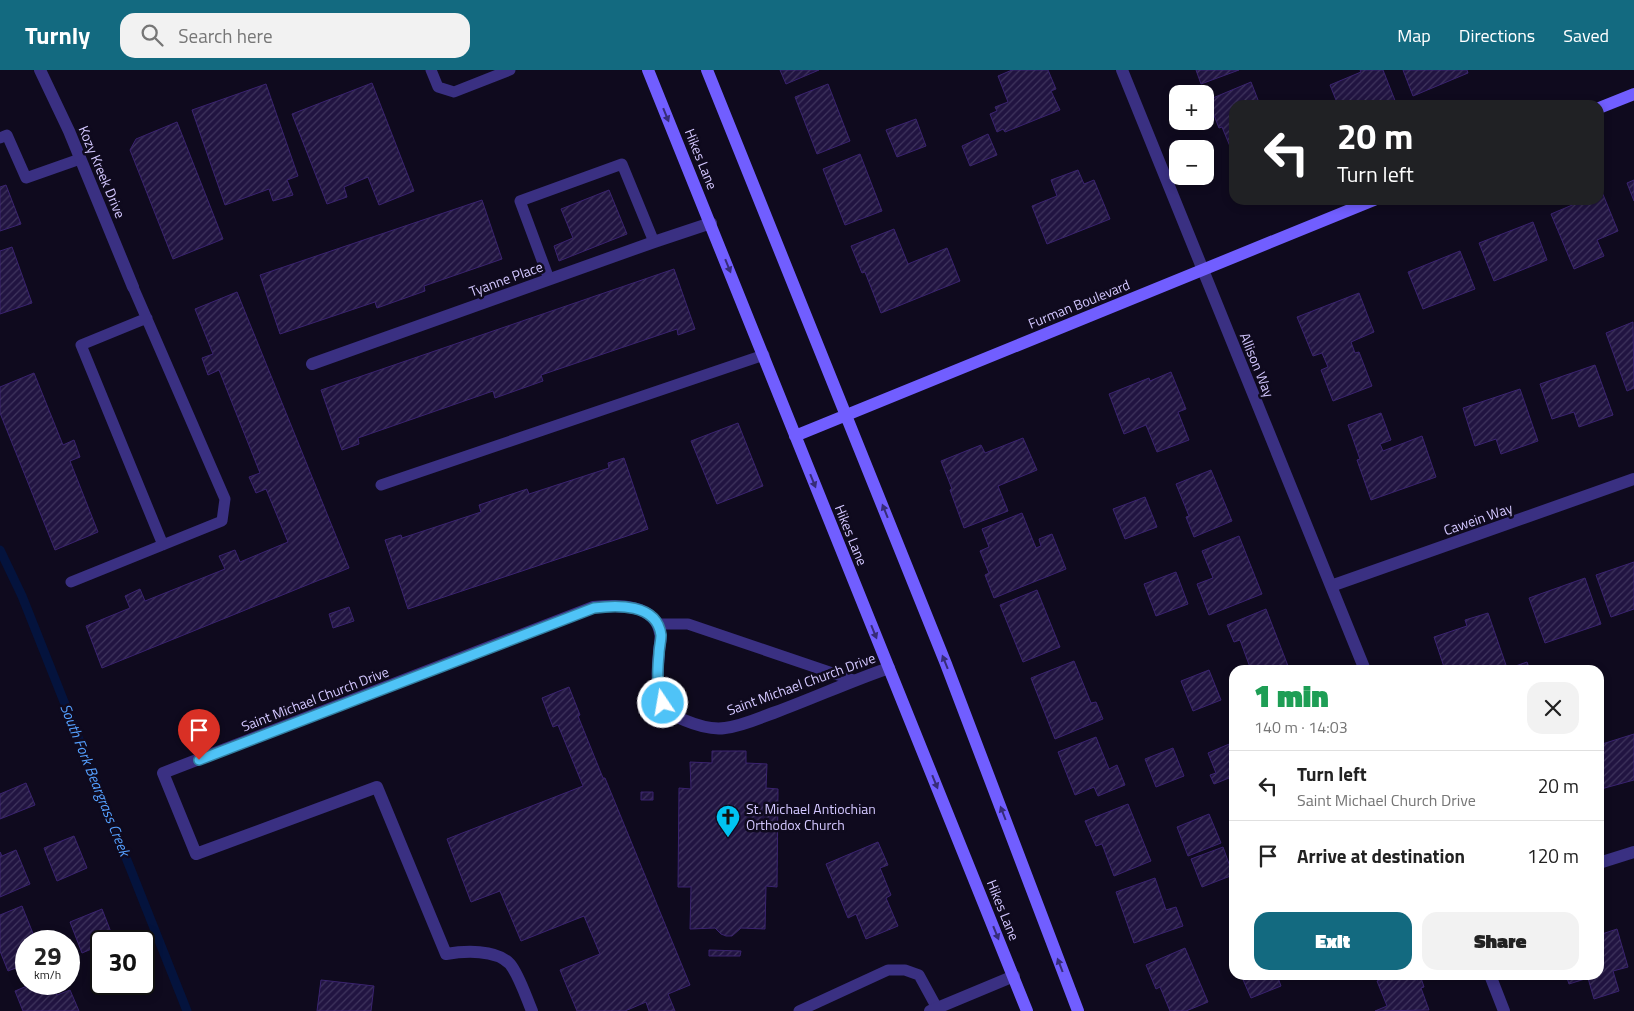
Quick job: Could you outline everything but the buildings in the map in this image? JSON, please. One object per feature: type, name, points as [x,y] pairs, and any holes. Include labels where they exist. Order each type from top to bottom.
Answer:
[{"type":"main road","name":"Hikes Lane","points":[[648,70],[1027,1011]]},
{"type":"main road","points":[[707,70],[946,664],[1078,1011]]},
{"type":"main road","points":[[1604,106],[1634,94]]},
{"type":"main road","name":"Furman Boulevard","points":[[795,436],[1362,205]]},
{"type":"street","name":"Kozy Kreek Drive","points":[[40,70],[80,159],[133,287]]},
{"type":"street","name":"Allison Way","points":[[1122,70],[1363,665]]},
{"type":"street","name":"Tyanne Place","points":[[312,364],[654,242],[711,224]]},
{"type":"street","name":"Cawein Way","points":[[1331,586],[1634,479]]},
{"type":"street","name":"Saint Michael Church Drive","points":[[532,1011],[509,963],[496,956],[479,952],[463,951],[446,954],[377,787],[196,854],[163,773],[594,608],[613,605],[631,606],[648,615],[658,624],[661,635],[657,685],[663,703],[674,716],[691,723],[723,728],[739,725],[827,692],[853,680],[889,668]]},
{"type":"street","points":[[1604,861],[1634,852]]},
{"type":"street","points":[[934,1010],[1014,976]]},
{"type":"street","points":[[1492,980],[1504,1011]]},
{"type":"lane","points":[[431,70],[438,87],[454,92],[510,70]]},
{"type":"lane","points":[[0,138],[7,135],[26,178],[80,159]]},
{"type":"lane","points":[[549,279],[520,201],[622,164],[654,242]]},
{"type":"lane","points":[[71,582],[222,521],[225,499],[133,287]]},
{"type":"lane","points":[[147,318],[81,345],[163,545]]},
{"type":"lane","points":[[381,485],[764,355]]},
{"type":"lane","points":[[658,624],[688,624],[853,680]]},
{"type":"lane","points":[[799,1011],[888,970],[905,970],[920,975],[934,1010]]},
{"type":"waterway","name":"South Fork Beargrass Creek","points":[[0,550],[22,596],[187,1011]]},
{"type":"place","name":"St. Michael Antiochian Orthodox Church","points":[[728,838]]},
{"type":"route","points":[[199,760],[594,608],[613,605],[631,606],[648,615],[658,624],[661,635],[657,685],[663,703]]}]
